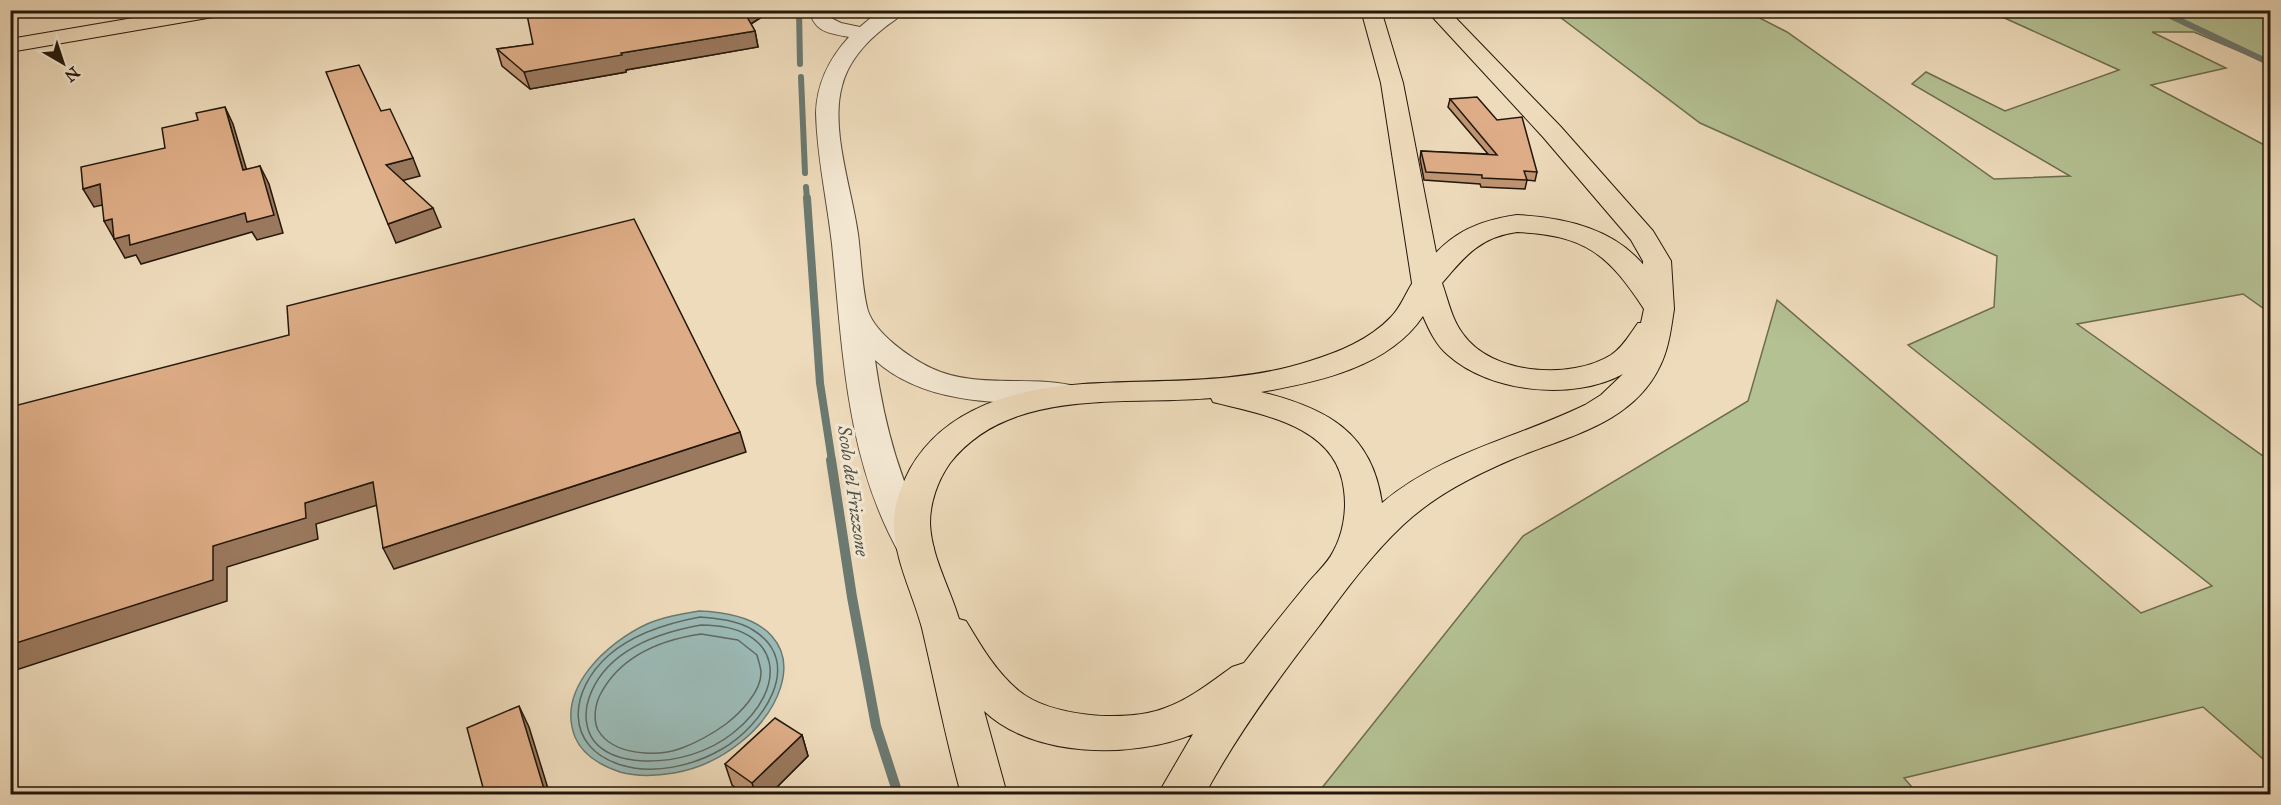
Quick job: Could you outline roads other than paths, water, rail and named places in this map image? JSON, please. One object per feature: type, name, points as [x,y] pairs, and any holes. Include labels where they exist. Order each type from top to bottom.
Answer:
[{"type":"main road","points":[[10,35],[160,10]]},
{"type":"main road","points":[[10,46],[219,10]]},
{"type":"main road","points":[[1371,10],[1392,83],[1427,283],[1441,322],[1458,348],[1480,363],[1510,375],[1574,379],[1608,370],[1632,353],[1658,314]]},
{"type":"main road","points":[[1180,795],[1196,766],[1266,664],[1349,558],[1405,504],[1432,486],[1477,462],[1582,420],[1610,404],[1630,388],[1648,358],[1658,314],[1659,270],[1653,251],[1552,132],[1436,10]]},
{"type":"main road","points":[[984,795],[934,602],[915,548],[912,521],[916,494],[931,463],[942,449],[969,427],[1000,411],[1067,394],[1188,389],[1296,375],[1321,369],[1377,344],[1405,321],[1427,283],[1462,243],[1477,234],[1508,225],[1547,225],[1584,236],[1620,257],[1638,278],[1658,314]]},
{"type":"main road","points":[[1188,389],[1250,398],[1289,409],[1314,422],[1335,440],[1352,462],[1362,486],[1364,505],[1362,522],[1349,558]]},
{"type":"main road","points":[[934,602],[968,660],[999,698],[1014,711],[1056,726],[1111,732],[1162,727],[1207,707],[1266,664]]},
{"type":"street","points":[[819,10],[822,21],[834,28],[863,34]]},
{"type":"street","points":[[895,10],[863,34],[837,72],[828,98],[831,144],[855,314],[857,349],[875,441],[891,497],[915,548]]},
{"type":"street","points":[[855,314],[866,335],[875,345],[909,370],[951,387],[992,393],[1067,394]]},
{"type":"water","points":[[699,611],[744,619],[772,636],[783,660],[781,687],[766,715],[742,741],[711,761],[674,773],[647,776],[627,774],[606,767],[588,755],[578,744],[571,719],[573,701],[579,684],[589,669],[617,642],[647,624]]},
{"type":"waterway","name":"Scolo del Frizzone","points":[[799,10],[800,64]]},
{"type":"waterway","points":[[2158,10],[2270,63]]},
{"type":"waterway","name":"Scolo del Frizzone","points":[[801,77],[805,173]]},
{"type":"waterway","name":"Scolo del Frizzone","points":[[806,187],[807,199]]},
{"type":"waterway","name":"Scolo del Frizzone","points":[[807,198],[820,383],[832,461]]},
{"type":"waterway","name":"Scolo del Frizzone","points":[[831,460],[852,597],[876,726],[898,794]]}]
